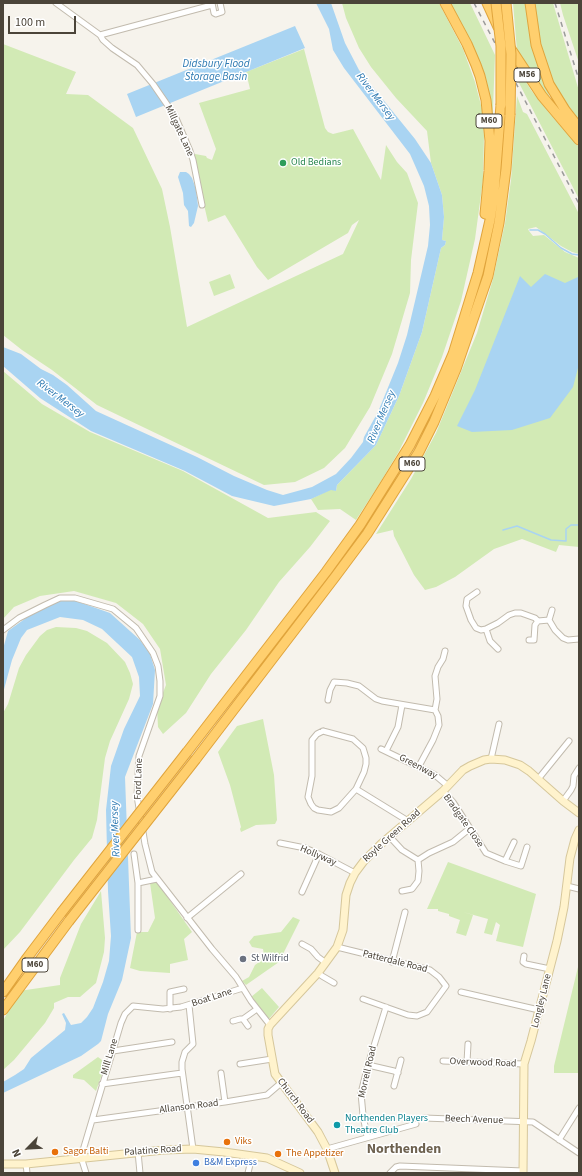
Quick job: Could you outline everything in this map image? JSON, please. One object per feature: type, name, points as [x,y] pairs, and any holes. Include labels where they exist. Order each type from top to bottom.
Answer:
[{"type":"highway","name":"M60","points":[[445,3],[467,44],[476,65],[482,82],[487,109],[490,142],[489,171],[478,273]]},
{"type":"highway","name":"M56","points":[[488,3],[496,24],[529,78],[557,115],[579,140]]},
{"type":"highway","name":"M60","points":[[3,992],[61,913],[326,572],[360,525],[406,451],[435,396],[453,354],[478,273],[490,220],[494,193],[501,105],[501,46],[496,3]]},
{"type":"highway","name":"M60","points":[[3,1010],[69,921],[367,534],[419,452],[434,422],[456,369],[488,276],[500,215],[506,169],[510,115],[511,54],[506,3]]},
{"type":"highway","name":"M56","points":[[530,3],[536,45],[549,84],[565,110],[579,128]]},
{"type":"main road","name":"Royle Green Road","points":[[270,1025],[326,963],[337,947],[343,930],[346,895],[355,873],[364,861],[389,836],[470,766],[484,760],[491,759],[505,760],[520,765],[538,778],[563,801],[579,813]]},
{"type":"main road","name":"Longley Lane","points":[[523,1172],[524,1064],[550,969],[564,907],[570,858],[579,830]]},
{"type":"main road","name":"Church Road","points":[[270,1025],[268,1035],[275,1074],[328,1148],[335,1173]]},
{"type":"main road","name":"Palatine Road","points":[[3,1164],[26,1164],[81,1157],[193,1149],[267,1158],[300,1173]]},
{"type":"street","name":"Millgate Lane","points":[[56,3],[100,35],[112,48],[137,65],[145,74],[171,110],[193,160],[202,205]]},
{"type":"street","points":[[100,35],[212,4],[214,13],[216,14],[222,12],[220,3]]},
{"type":"street","points":[[476,592],[467,598],[466,606],[473,625],[481,630],[486,629],[515,613],[525,614],[535,618],[538,621],[548,620]]},
{"type":"street","name":"Ford Lane","points":[[3,630],[19,618],[44,604],[60,598],[75,598],[113,609],[136,628],[153,652],[158,666],[160,696],[139,756],[137,796],[145,844],[152,872],[187,918],[236,977],[257,1009],[270,1025]]},
{"type":"street","points":[[548,620],[552,610]]},
{"type":"street","points":[[548,620],[563,638],[568,640],[579,639]]},
{"type":"street","points":[[529,640],[534,640],[535,625],[538,621]]},
{"type":"street","points":[[486,629],[490,641],[498,649]]},
{"type":"street","points":[[434,710],[437,699],[435,676],[445,651]]},
{"type":"street","points":[[328,700],[330,690],[334,682],[359,686],[376,699],[434,710],[438,716],[439,725],[419,766]]},
{"type":"street","name":"Greenway","points":[[386,751],[398,727],[402,705]]},
{"type":"street","points":[[491,759],[499,724]]},
{"type":"street","points":[[323,731],[328,731],[353,739],[360,745],[365,753],[366,764],[356,789],[339,808],[334,811],[326,812],[318,810],[310,804],[308,797],[312,776],[312,740],[317,734],[323,731]]},
{"type":"street","points":[[538,778],[569,741]]},
{"type":"street","name":"Greenway","points":[[380,749],[419,766],[435,775],[445,788]]},
{"type":"street","points":[[563,801],[573,786],[571,775],[579,768]]},
{"type":"street","name":"Bradgate Close","points":[[445,788],[469,829],[486,853],[521,866],[527,847]]},
{"type":"street","points":[[356,789],[408,821]]},
{"type":"street","points":[[418,860],[429,852],[453,842],[469,829]]},
{"type":"street","points":[[389,836],[402,850],[418,860]]},
{"type":"street","points":[[505,861],[514,842]]},
{"type":"street","name":"Hollyway","points":[[280,843],[305,848],[355,873]]},
{"type":"street","points":[[134,854],[138,883],[138,930]]},
{"type":"street","points":[[302,892],[319,854]]},
{"type":"street","points":[[402,891],[410,892],[418,881],[418,860]]},
{"type":"street","points":[[187,918],[241,874]]},
{"type":"street","points":[[138,883],[157,879]]},
{"type":"street","points":[[567,886],[579,889]]},
{"type":"street","points":[[392,962],[405,912]]},
{"type":"street","points":[[309,939],[304,945],[326,963]]},
{"type":"street","name":"Patterdale Road","points":[[337,947],[392,962],[430,970],[439,977],[446,986],[427,1012],[417,1016],[386,1007]]},
{"type":"street","points":[[524,956],[523,962],[526,964],[550,969]]},
{"type":"street","points":[[318,972],[334,983]]},
{"type":"street","name":"Boat Lane","points":[[181,1007],[243,988]]},
{"type":"street","points":[[170,1009],[170,992],[184,989]]},
{"type":"street","points":[[461,992],[539,1010]]},
{"type":"street","points":[[363,998],[386,1007]]},
{"type":"street","points":[[189,1005],[193,1044],[185,1052],[182,1062],[182,1074],[193,1149]]},
{"type":"street","name":"Mill Lane","points":[[81,1157],[122,1020],[133,1006],[170,1009],[181,1007]]},
{"type":"street","name":"Morrell Road","points":[[367,1137],[362,1115],[361,1094],[368,1065],[386,1007]]},
{"type":"street","points":[[233,1021],[240,1019],[243,1020],[257,1009]]},
{"type":"street","points":[[243,1020],[248,1026]]},
{"type":"street","points":[[113,1051],[172,1042]]},
{"type":"street","points":[[467,1062],[468,1044]]},
{"type":"street","points":[[240,1064],[272,1059]]},
{"type":"street","points":[[394,1086],[400,1060]]},
{"type":"street","name":"Overwood Road","points":[[443,1061],[524,1064]]},
{"type":"street","points":[[368,1065],[398,1073]]},
{"type":"street","points":[[221,1073],[225,1102]]},
{"type":"street","points":[[102,1084],[182,1074]]},
{"type":"street","name":"Allanson Road","points":[[93,1120],[187,1108],[267,1095],[281,1083]]},
{"type":"street","points":[[559,1140],[579,1108]]},
{"type":"street","name":"Beech Avenue","points":[[424,1118],[533,1122],[579,1153]]},
{"type":"street","points":[[328,1148],[416,1124]]},
{"type":"street","points":[[138,1152],[140,1173]]},
{"type":"street","points":[[248,1173],[252,1156]]},
{"type":"street","points":[[81,1157],[86,1173]]},
{"type":"street","points":[[26,1164],[27,1173]]},
{"type":"street","points":[[390,1173],[396,1167],[400,1166],[523,1172]]},
{"type":"green space","points":[[342,3],[439,3],[463,49],[475,82],[483,113],[484,137],[483,180],[475,239],[461,301],[442,357],[423,403],[398,453],[356,520],[340,509],[318,510],[311,499],[331,489],[336,491],[337,485],[376,445],[399,396],[422,332],[441,248],[445,245],[446,241],[442,240],[444,217],[442,195],[431,163],[427,131],[396,98],[371,67],[359,48],[346,18]]},
{"type":"green space","points":[[448,3],[470,3],[495,55],[492,136],[490,115]]},
{"type":"green space","points":[[513,3],[527,3],[541,72],[552,104],[517,51]]},
{"type":"green space","points":[[535,3],[553,3],[579,91],[579,120],[553,85],[542,56]]},
{"type":"green space","points":[[560,3],[579,3],[579,63],[563,15]]},
{"type":"green space","points":[[3,44],[76,72],[66,94],[88,95],[133,128],[162,189],[187,327],[343,254],[359,220],[352,225],[348,233],[268,280],[257,267],[225,215],[208,222],[195,166],[195,154],[206,156],[212,160],[216,149],[199,103],[250,89],[246,72],[304,49],[325,128],[328,132],[333,134],[353,129],[381,180],[386,145],[397,162],[407,173],[418,203],[411,260],[410,293],[392,354],[370,407],[345,448],[324,468],[295,482],[264,485],[97,405],[3,335]]},
{"type":"green space","points":[[517,67],[531,90],[579,147],[579,199],[518,81]]},
{"type":"green space","points":[[517,96],[523,112],[527,114],[579,214],[579,254],[561,246],[536,227],[528,229],[533,236],[544,235],[565,252],[579,258],[579,547],[559,545],[556,552],[522,539],[494,549],[455,577],[436,587],[425,590],[414,575],[394,536],[393,530],[376,534],[411,479],[436,433],[477,333],[493,279],[505,223],[511,180]]},
{"type":"green space","points":[[230,274],[235,288],[214,296],[209,282]]},
{"type":"green space","points":[[3,371],[42,404],[90,432],[183,471],[268,518],[316,512],[330,521],[310,547],[279,582],[246,630],[211,674],[186,713],[163,734],[158,727],[157,708],[166,685],[160,649],[143,624],[116,603],[74,591],[40,596],[14,607],[3,619]]},
{"type":"green space","points":[[56,627],[76,628],[87,631],[107,643],[125,662],[133,684],[129,699],[110,741],[105,758],[97,820],[92,838],[20,932],[3,950],[3,713],[8,704],[19,668],[26,655],[40,636],[47,630]]},
{"type":"green space","points":[[263,719],[274,775],[277,820],[275,824],[256,825],[241,832],[230,785],[218,752],[237,726]]},
{"type":"green space","points":[[448,862],[536,894],[523,947],[496,941],[500,925],[496,922],[492,935],[484,933],[488,919],[463,912],[473,915],[466,936],[456,933],[460,920],[449,916],[449,914],[438,911],[438,909],[427,909]]},
{"type":"green space","points":[[157,882],[192,932],[184,939],[188,960],[170,964],[170,973],[140,971],[130,968],[137,932],[148,932],[155,918],[150,883]]},
{"type":"green space","points":[[101,891],[105,938],[104,952],[96,983],[80,997],[68,997],[54,1003],[54,1008],[45,1023],[14,1060],[3,1070],[3,1021],[19,991],[60,985],[60,978],[81,924]]},
{"type":"green space","points":[[293,917],[300,920],[279,962],[246,985],[242,981],[249,977],[255,965],[262,960],[264,955],[263,949],[252,947],[249,942],[254,936],[281,932]]},
{"type":"green space","points":[[578,967],[579,1073],[554,1073],[554,1066]]},
{"type":"green space","points":[[262,988],[279,1007],[268,1020],[251,997]]},
{"type":"green space","points":[[98,1057],[106,1063],[96,1091],[84,1080],[73,1078],[73,1075]]},
{"type":"water","name":"River Mersey","points":[[316,3],[331,3],[345,43],[359,70],[415,139],[431,163],[442,195],[444,217],[442,240],[446,241],[445,245],[441,248],[422,332],[399,396],[376,445],[337,485],[336,491],[331,490],[311,499],[274,506],[232,496],[185,471],[91,431],[40,398],[3,366],[3,347],[21,354],[41,369],[53,375],[67,385],[96,411],[267,490],[283,495],[312,487],[336,474],[351,458],[363,442],[364,437],[378,412],[398,363],[407,335],[428,246],[430,225],[429,206],[424,186],[410,154],[344,68],[333,50],[329,29]]},
{"type":"water","name":"Didsbury Flood Storage Basin","points":[[295,26],[305,48],[136,117],[127,94]]},
{"type":"water","points":[[180,172],[186,172],[189,174],[196,189],[198,206],[194,223],[191,227],[189,226],[188,211],[184,205],[183,193],[178,177]]},
{"type":"water","points":[[545,274],[565,283],[578,277],[579,280],[579,364],[573,387],[550,418],[512,430],[472,432],[457,426],[475,390],[520,276],[531,287]]},
{"type":"water","name":"River Mersey","points":[[61,601],[76,601],[110,613],[140,640],[150,654],[155,670],[153,704],[125,777],[131,938],[122,980],[108,1014],[101,1041],[81,1056],[3,1093],[3,1082],[24,1069],[31,1058],[65,1030],[66,1023],[62,1014],[64,1013],[71,1025],[81,1023],[87,1017],[93,1008],[109,961],[111,936],[108,891],[106,810],[111,766],[124,729],[140,696],[139,677],[132,657],[102,629],[83,620],[60,617],[27,630],[21,638],[12,660],[3,693],[3,649],[8,631],[40,608]]},
{"type":"waterway","points":[[530,230],[538,230],[561,248],[572,254],[579,255]]},
{"type":"waterway","points":[[503,530],[517,526],[551,540],[566,541],[566,529],[571,525],[579,525]]},
{"type":"railway","points":[[474,3],[579,204]]},
{"type":"railway","points":[[555,3],[579,80]]},
{"type":"place","name":"Old Bedians","points":[[283,163]]},
{"type":"place","name":"St Wilfrid","points":[[243,959]]},
{"type":"place","name":"Northenden Players Theatre Club","points":[[337,1125]]},
{"type":"place","name":"Viks","points":[[227,1142]]},
{"type":"place","name":"Sagor Balti","points":[[55,1152]]},
{"type":"place","name":"The Appetizer","points":[[278,1154]]},
{"type":"place","name":"B&M Express","points":[[196,1163]]},
{"type":"district","name":"Northenden","points":[[404,1150]]}]
